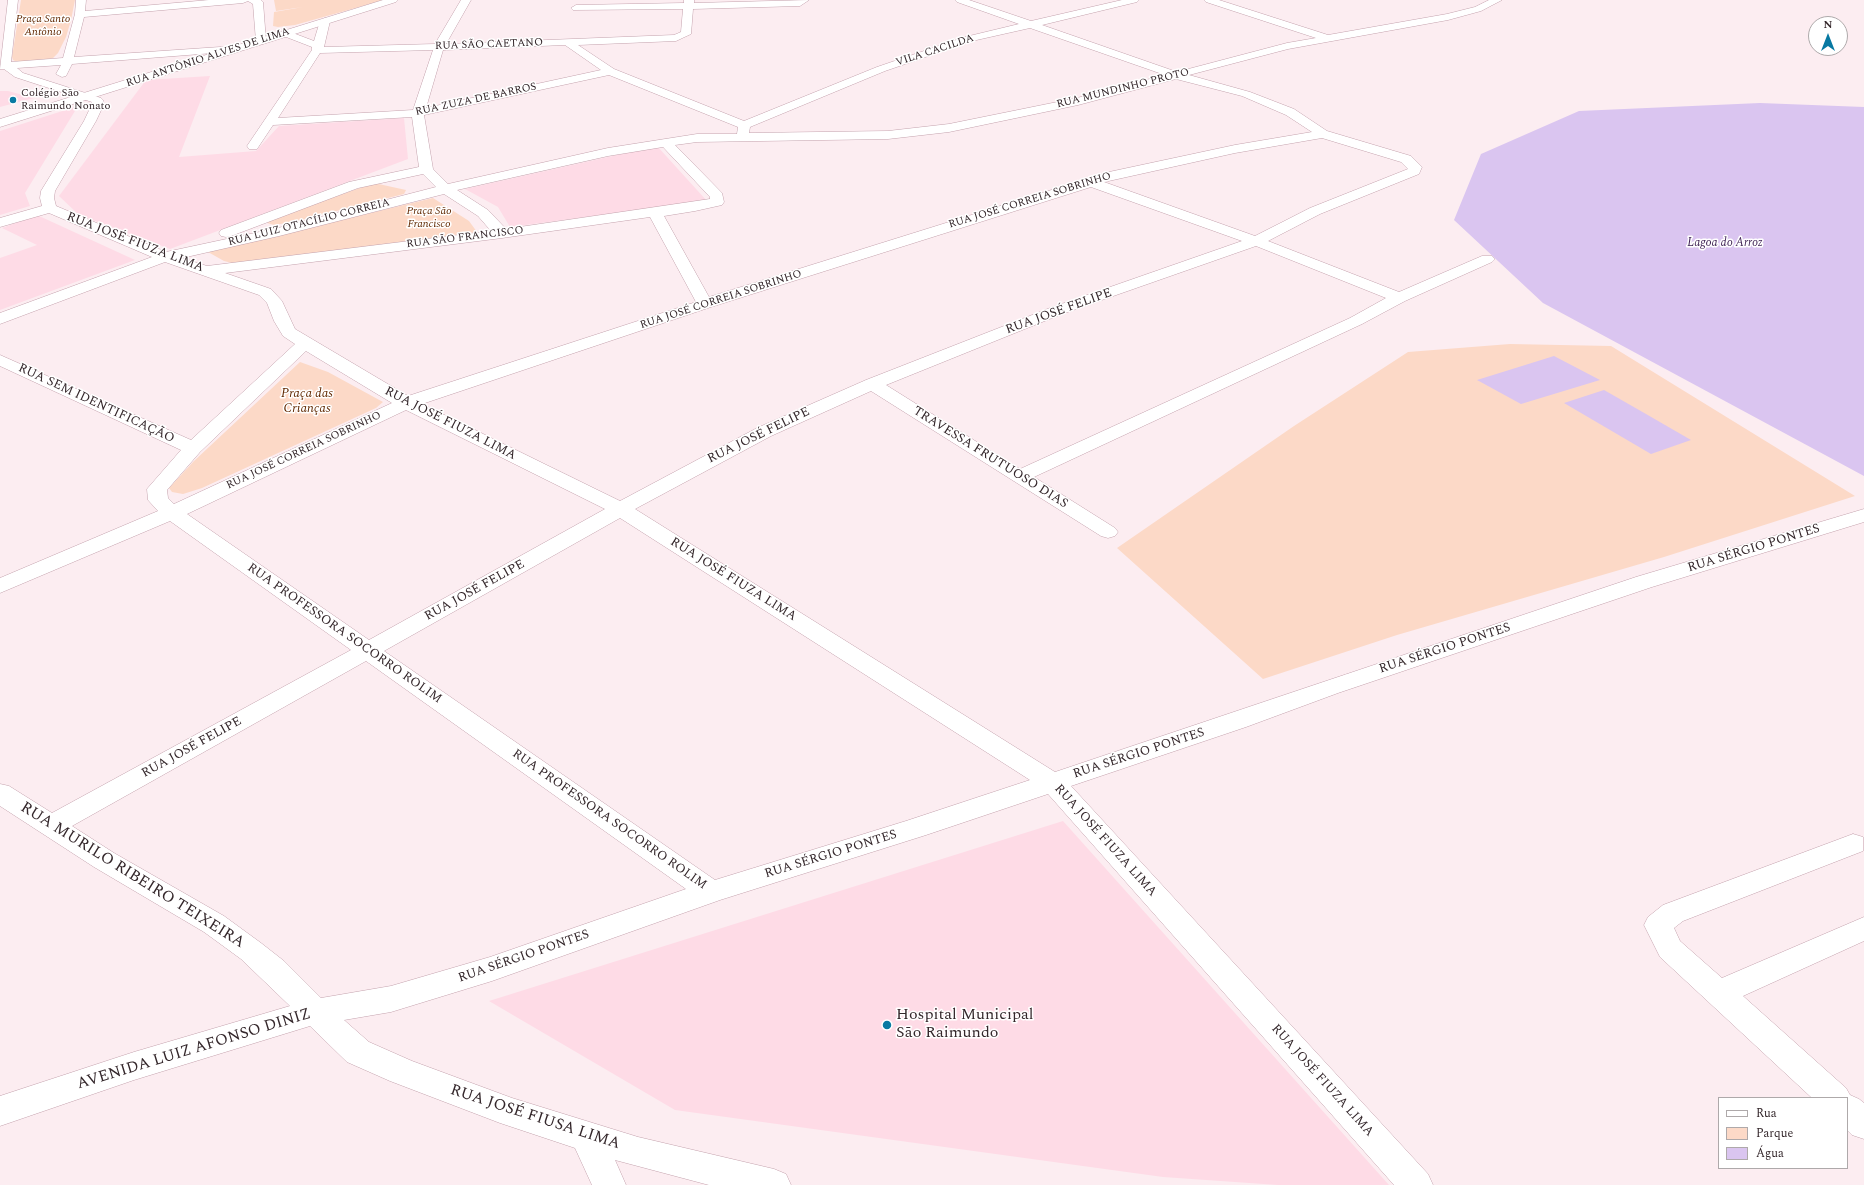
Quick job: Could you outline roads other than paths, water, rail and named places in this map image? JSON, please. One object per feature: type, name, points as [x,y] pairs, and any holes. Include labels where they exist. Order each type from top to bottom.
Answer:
[{"type":"street","points":[[2,65],[13,0]]},
{"type":"street","points":[[55,87],[68,61],[80,14],[81,0]]},
{"type":"street","points":[[80,14],[243,0]]},
{"type":"street","points":[[252,0],[258,2],[261,42]]},
{"type":"street","name":"RUA ANTÔNIO ALVES DE LIMA","points":[[0,123],[394,0]]},
{"type":"street","points":[[466,0],[439,47],[418,113],[426,169],[432,177],[446,189],[484,213],[502,234]]},
{"type":"street","points":[[576,8],[689,3],[798,4],[804,0]]},
{"type":"street","points":[[960,0],[1180,76],[1246,94],[1290,112],[1323,134]]},
{"type":"street","name":"VILA CACILDA","points":[[744,130],[881,69],[969,39],[1134,0]]},
{"type":"street","points":[[1209,0],[1327,38]]},
{"type":"street","name":"RUA MUNDINHO PROTO","points":[[744,130],[816,137],[888,134],[949,128],[1050,107],[1180,76],[1229,60],[1327,38],[1448,17],[1478,9],[1497,0]]},
{"type":"street","name":"RUA SÃO CAETANO","points":[[318,48],[439,47],[676,38],[686,34],[689,3]]},
{"type":"street","points":[[253,146],[318,48],[325,21]]},
{"type":"street","points":[[571,28],[567,42],[610,71],[710,110],[744,130]]},
{"type":"street","points":[[285,33],[318,48]]},
{"type":"street","points":[[2,65],[235,49]]},
{"type":"street","points":[[2,65],[20,75],[87,97]]},
{"type":"street","name":"RUA ZUZA DE BARROS","points":[[269,122],[418,113],[610,71]]},
{"type":"street","name":"RUA JOSÉ FIUZA LIMA","points":[[87,97],[97,100],[98,104],[90,121],[48,191],[47,198],[50,208],[165,257],[206,270],[265,292],[274,301],[289,332],[305,344],[406,403],[620,509],[1053,783],[1416,1185]]},
{"type":"street","name":"RUA LUIZ OTACÍLIO CORREIA","points":[[0,318],[165,257],[279,232],[446,189],[608,152],[744,130]]},
{"type":"street","name":"RUA JOSÉ CORREIA SOBRINHO","points":[[0,586],[172,513],[406,403],[705,304],[1090,182],[1114,175],[1235,149],[1323,134]]},
{"type":"street","name":"RUA JOSÉ FELIPE","points":[[51,826],[368,651],[620,509],[757,435],[872,384],[1056,311],[1256,242],[1315,211],[1414,171],[1415,167],[1406,160],[1323,134]]},
{"type":"street","name":"RUA SÃO FRANCISCO","points":[[206,270],[502,234],[714,204],[718,200],[717,196],[664,142]]},
{"type":"street","points":[[165,257],[354,185],[426,169]]},
{"type":"street","points":[[1090,182],[1256,242],[1399,298]]},
{"type":"street","points":[[0,223],[50,208]]},
{"type":"street","points":[[655,213],[705,304]]},
{"type":"street","points":[[1020,476],[1356,321],[1399,298],[1487,259]]},
{"type":"street","name":"RUA PROFESSORA SOCORRO ROLIM","points":[[305,344],[193,448],[157,488],[158,500],[172,513],[711,892]]},
{"type":"street","name":"RUA SEM IDENTIFICAÇÃO","points":[[0,360],[193,448]]},
{"type":"street","name":"TRAVESSA FRUTUOSO DIAS","points":[[872,384],[1108,532]]},
{"type":"street","name":"RUA SÉRGIO PONTES","points":[[391,999],[492,969],[711,892],[824,858],[1053,783],[1236,722],[1337,684],[1644,582],[1864,515]]},
{"type":"street","name":"RUA MURILO RIBEIRO TEIXEIRA","points":[[0,793],[51,826],[214,924],[251,951],[273,970],[315,1012]]},
{"type":"street","points":[[1834,1097],[1670,949],[1658,925],[1673,913],[1853,844]]},
{"type":"street","points":[[1719,993],[1864,928]]},
{"type":"street","name":"AVENIDA LUIZ AFONSO DINIZ","points":[[0,1110],[134,1066],[315,1012],[391,999]]},
{"type":"street","name":"RUA JOSÉ FIUSA LIMA","points":[[315,1012],[358,1052],[401,1071],[498,1108],[587,1137],[774,1185]]},
{"type":"street","points":[[1848,1110],[1864,1124]]},
{"type":"street","points":[[587,1137],[609,1185]]},
{"type":"water","name":"Lagoa do Arroz","points":[[1760,103],[1864,107],[1864,476],[1543,303],[1454,220],[1481,154],[1579,111]]},
{"type":"water","points":[[1554,356],[1600,380],[1521,404],[1477,380]]},
{"type":"water","points":[[1604,390],[1691,440],[1651,454],[1564,403]]},
{"type":"place","name":"Colégio São Raimundo Nonato","points":[[13,100]]},
{"type":"place","name":"Hospital Municipal São Raimundo","points":[[887,1025]]},
{"type":"park label","name":"Praça Santo Antônio","points":[[43,26]]},
{"type":"park label","name":"Praça São Francisco","points":[[429,218]]},
{"type":"park label","name":"Praça das Crianças","points":[[307,402]]}]
